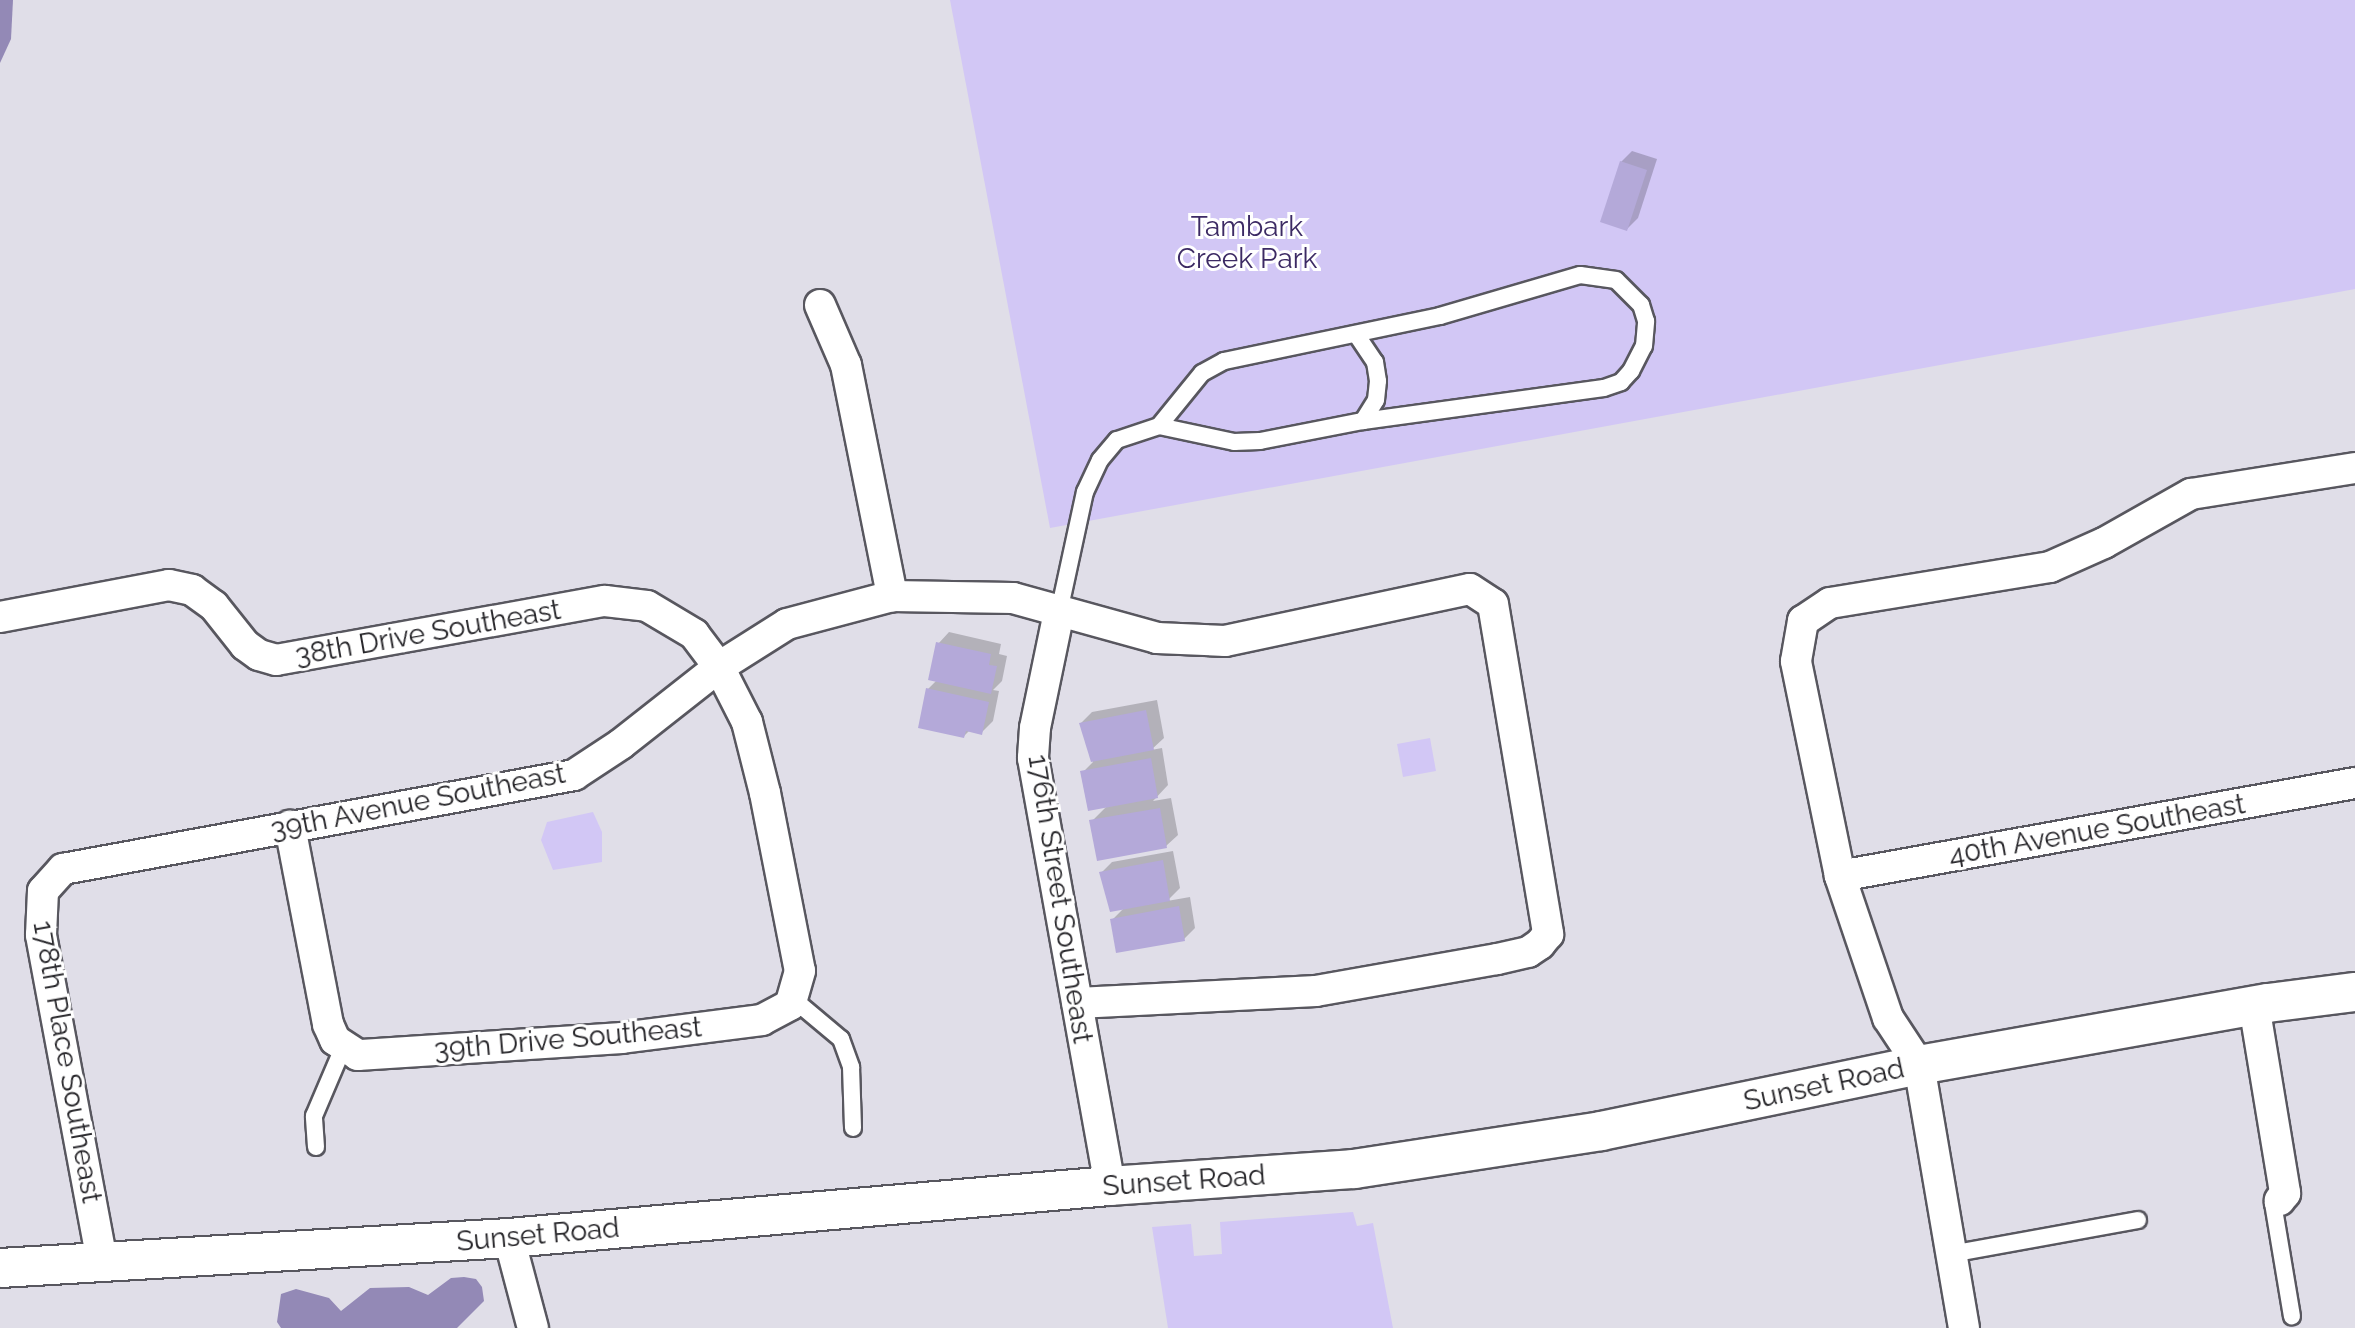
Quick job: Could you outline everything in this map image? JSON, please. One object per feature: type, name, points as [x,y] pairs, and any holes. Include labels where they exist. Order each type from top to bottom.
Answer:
[{"type":"street","points":[[820,305],[846,365],[892,596]]},
{"type":"street","points":[[1964,1328],[1919,1065],[1888,1018],[1840,876],[1796,661],[1803,621],[1830,603],[2050,567],[2104,543],[2191,494],[2355,468]]},
{"type":"street","name":"38th Drive Southeast","points":[[0,617],[169,585],[192,590],[214,606],[245,645],[259,655],[276,660],[605,601],[647,606],[694,634],[719,667],[747,722],[765,793],[800,971],[791,1002]]},
{"type":"street","name":"39th Avenue Southeast","points":[[63,869],[574,775],[621,744],[719,667],[787,624],[892,596],[1013,598],[1157,638],[1225,641],[1470,589],[1493,604],[1548,934],[1528,952],[1316,991],[1077,1003]]},
{"type":"street","name":"176th Street Southeast","points":[[1059,612],[1035,728],[1033,758],[1110,1186]]},
{"type":"street","name":"40th Avenue Southeast","points":[[1840,876],[2355,783]]},
{"type":"street","points":[[290,826],[328,1024],[335,1040],[343,1048]]},
{"type":"street","name":"178th Place Southeast","points":[[63,869],[43,891],[41,935],[102,1261]]},
{"type":"street","name":"Sunset Road","points":[[0,1268],[233,1257],[509,1238],[1110,1186],[1354,1169],[1601,1131],[1919,1065],[2254,1005],[2355,992]]},
{"type":"street","name":"39th Drive Southeast","points":[[343,1048],[358,1055],[374,1055],[622,1038],[762,1020],[791,1002]]},
{"type":"street","points":[[2254,1005],[2285,1193],[2280,1200]]},
{"type":"street","points":[[509,1238],[533,1328]]},
{"type":"lane","points":[[1059,612],[1085,492],[1100,460],[1117,440],[1159,426],[1234,442],[1260,441],[1363,421],[1604,388],[1621,382],[1639,359],[1646,321],[1641,305],[1616,280],[1580,275],[1440,316],[1224,361],[1202,373],[1159,426]]},
{"type":"lane","points":[[1356,334],[1375,362],[1378,381],[1376,400],[1363,421]]},
{"type":"lane","points":[[791,1002],[841,1039],[851,1067],[853,1128]]},
{"type":"lane","points":[[316,1147],[314,1116],[343,1048]]},
{"type":"lane","points":[[2280,1200],[2273,1203],[2292,1316]]},
{"type":"lane","points":[[1951,1254],[2138,1220]]},
{"type":"green space","name":"Tambark Creek Park","points":[[950,0],[2355,0],[2355,289],[1050,528]]},
{"type":"green space","points":[[1430,738],[1436,771],[1403,777],[1397,744]]},
{"type":"green space","points":[[593,812],[602,832],[602,862],[553,870],[541,840],[547,822]]},
{"type":"green space","points":[[1353,1212],[1357,1226],[1373,1223],[1393,1328],[1168,1328],[1152,1227],[1191,1224],[1194,1256],[1222,1254],[1220,1222]]},
{"type":"shaded area","points":[[0,0],[13,0],[11,39],[0,63]]},
{"type":"shaded area","points":[[451,1278],[476,1279],[482,1287],[484,1301],[457,1328],[281,1328],[277,1322],[281,1294],[296,1289],[329,1298],[341,1311],[370,1288],[409,1287],[428,1295]]},
{"type":"building","points":[[1620,161],[1647,170],[1627,231],[1600,222]]},
{"type":"building","points":[[936,642],[991,654],[989,665],[997,666],[991,694],[928,680]]},
{"type":"building","points":[[926,688],[989,702],[982,735],[966,731],[964,738],[918,728]]},
{"type":"building","points":[[1146,710],[1154,750],[1091,762],[1079,723]]},
{"type":"building","points":[[1151,758],[1158,798],[1088,811],[1080,771]]},
{"type":"building","points":[[1160,808],[1167,848],[1097,861],[1089,820]]},
{"type":"building","points":[[1163,860],[1170,901],[1110,912],[1099,872]]},
{"type":"building","points":[[1179,906],[1185,941],[1116,953],[1110,919]]}]
